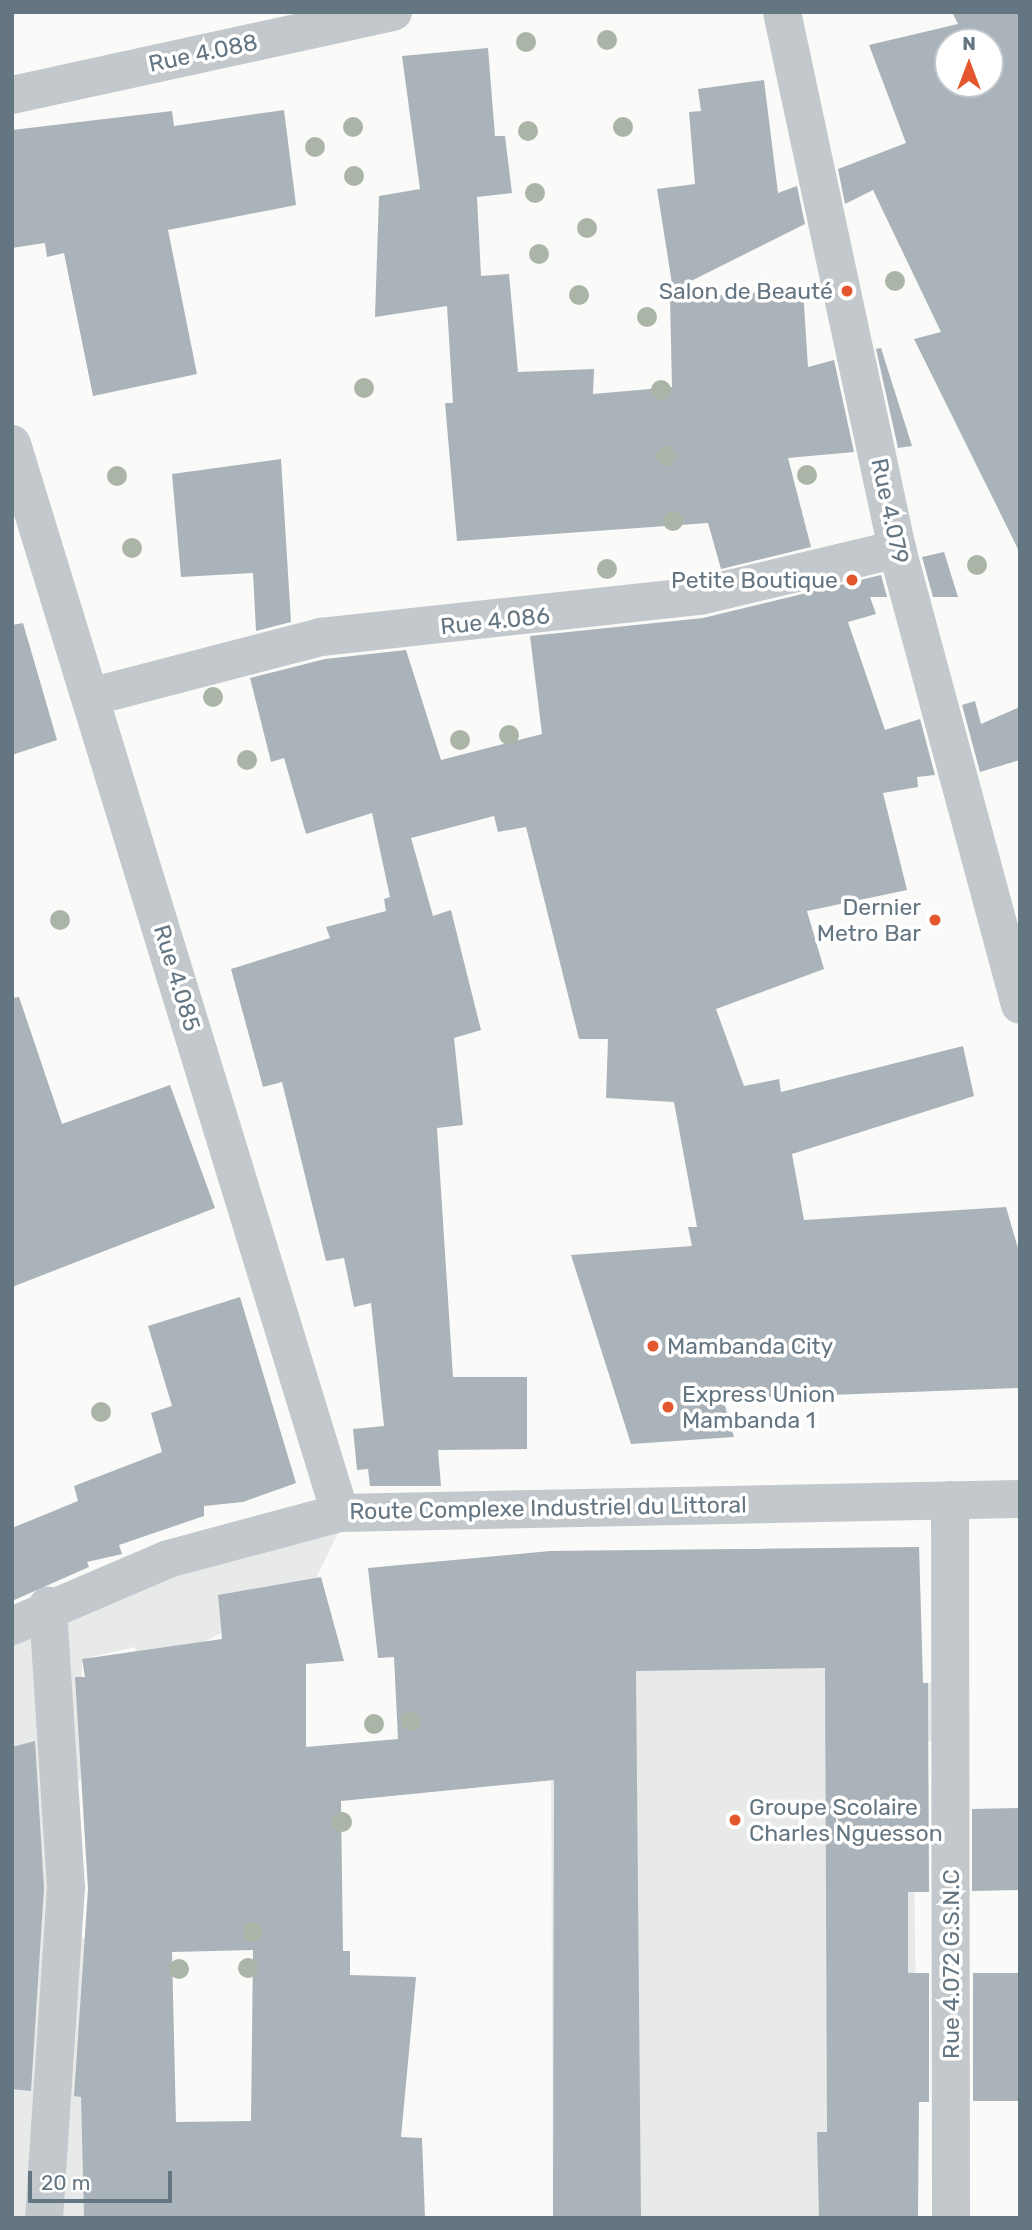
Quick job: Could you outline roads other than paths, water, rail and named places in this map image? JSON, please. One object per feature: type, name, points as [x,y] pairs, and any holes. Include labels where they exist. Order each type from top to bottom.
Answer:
[{"type":"street","name":"Rue 4.088","points":[[12,95],[393,12]]},
{"type":"street","name":"Rue 4.079","points":[[782,12],[897,549],[1015,966],[1020,1005]]},
{"type":"street","name":"Rue 4.085","points":[[12,444],[94,696],[340,1513]]},
{"type":"street","name":"Rue 4.086","points":[[94,696],[321,637],[700,596],[897,549]]},
{"type":"street","name":"Route Complexe Industriel du Littoral","points":[[12,1626],[48,1605],[169,1559],[340,1513],[1020,1499]]},
{"type":"street","name":"Rue 4.072 G.S.N.C","points":[[950,1500],[951,2218]]},
{"type":"street","points":[[44,2218],[66,1888],[48,1605]]},
{"type":"place","name":"Salon de Beauté","points":[[847,291]]},
{"type":"place","name":"Petite Boutique","points":[[852,580]]},
{"type":"place","name":"Dernier Metro Bar","points":[[935,920]]},
{"type":"place","name":"Mambanda City","points":[[653,1346]]},
{"type":"place","name":"Express Union Mambanda 1","points":[[668,1407]]},
{"type":"place","name":"Groupe Scolaire Charles Nguesson","points":[[735,1820]]}]
